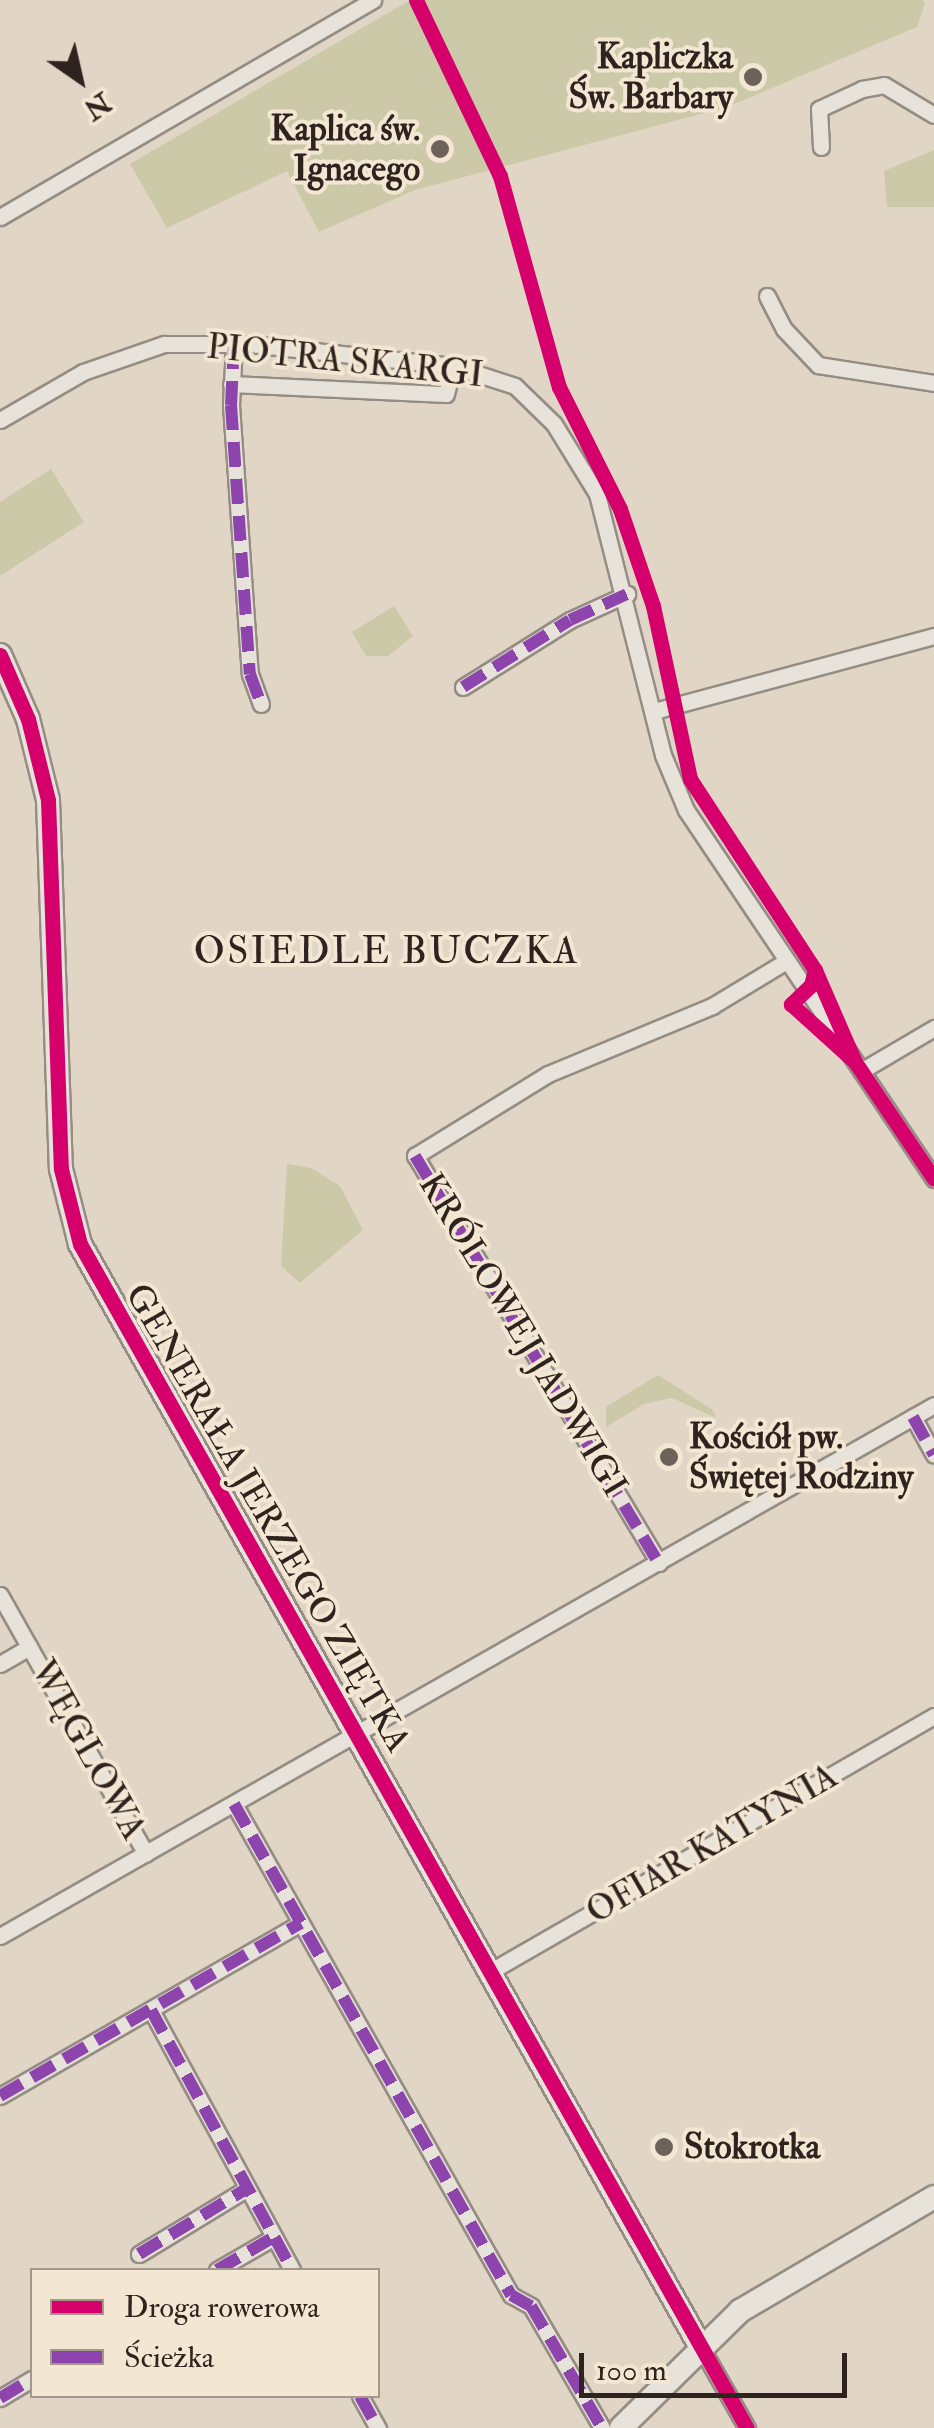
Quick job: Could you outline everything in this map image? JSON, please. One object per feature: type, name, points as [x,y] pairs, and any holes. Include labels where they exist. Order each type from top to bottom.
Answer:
[{"type":"street","points":[[0,217],[374,0]]},
{"type":"street","points":[[821,147],[819,110],[862,89],[884,85],[934,114]]},
{"type":"street","points":[[767,296],[784,328],[818,365],[934,383]]},
{"type":"street","points":[[234,344],[231,384],[250,674],[261,704]]},
{"type":"street","name":"PIOTRA SKARGI","points":[[0,420],[83,372],[149,346],[234,344],[453,366],[514,386],[554,424],[590,478],[627,594],[654,711],[686,810],[784,963],[934,1179]]},
{"type":"street","points":[[231,384],[446,394],[453,366]]},
{"type":"street","points":[[462,686],[570,620],[627,594]]},
{"type":"street","points":[[654,711],[934,636]]},
{"type":"street","name":"GENERAŁA JERZEGO ZIĘTKA","points":[[0,655],[28,719],[48,800],[68,1209],[92,1269],[700,2344]]},
{"type":"street","name":"KRÓLOWEJ JADWIGI","points":[[659,1562],[416,1156],[548,1074],[712,1006],[784,963]]},
{"type":"street","points":[[861,1071],[934,1028]]},
{"type":"street","points":[[0,1936],[934,1405]]},
{"type":"street","points":[[913,1417],[934,1455]]},
{"type":"street","name":"WĘGLOWA","points":[[0,1595],[146,1854]]},
{"type":"street","points":[[0,1664],[30,1647]]},
{"type":"street","name":"OFIAR KATYNIA","points":[[491,1971],[934,1716]]},
{"type":"street","points":[[234,1804],[511,2295],[530,2306],[602,2428]]},
{"type":"street","points":[[0,2096],[300,1923]]},
{"type":"street","points":[[151,2010],[291,2268]]},
{"type":"street","points":[[138,2254],[246,2189]]},
{"type":"street","points":[[620,2428],[700,2344],[782,2284],[934,2197]]},
{"type":"street","points":[[220,2268],[274,2237]]},
{"type":"street","points":[[700,2344],[747,2428]]},
{"type":"street","points":[[0,2398],[30,2380]]},
{"type":"street","points":[[361,2398],[378,2428]]},
{"type":"shaded area","points":[[410,0],[923,0],[925,4],[917,27],[727,107],[415,190],[319,232],[287,171],[167,228],[130,164]]},
{"type":"shaded area","points":[[934,150],[934,207],[887,207],[884,171]]},
{"type":"shaded area","points":[[51,469],[84,522],[0,576],[0,502]]},
{"type":"shaded area","points":[[394,606],[413,636],[388,656],[366,656],[352,632]]},
{"type":"shaded area","points":[[287,1164],[311,1168],[340,1186],[363,1230],[300,1283],[281,1266]]},
{"type":"shaded area","points":[[658,1375],[713,1410],[716,1418],[672,1398],[644,1404],[606,1427],[606,1407]]},
{"type":"marked path","points":[[234,344],[231,405],[250,674],[261,704]]},
{"type":"marked path","points":[[463,687],[570,620],[627,594]]},
{"type":"marked path","points":[[415,1156],[659,1563]]},
{"type":"marked path","points":[[913,1417],[934,1455]]},
{"type":"marked path","points":[[234,1804],[511,2295],[531,2306],[602,2428]]},
{"type":"marked path","points":[[0,2096],[301,1923]]},
{"type":"marked path","points":[[151,2010],[291,2268]]},
{"type":"marked path","points":[[139,2254],[246,2189]]},
{"type":"marked path","points":[[220,2268],[274,2237]]},
{"type":"marked path","points":[[0,2398],[30,2380]]},
{"type":"marked path","points":[[361,2398],[378,2428]]},
{"type":"cycle path","points":[[416,0],[500,176],[559,387],[620,509],[653,606],[690,779],[815,970],[855,1062],[934,1179]]},
{"type":"cycle path","points":[[0,655],[28,719],[48,800],[61,1169],[80,1244],[747,2428]]},
{"type":"cycle path","points":[[815,970],[811,985],[791,1004],[855,1062]]},
{"type":"place","name":"Kapliczka Św. Barbary","points":[[753,77]]},
{"type":"place","name":"Kaplica św. Ignacego","points":[[440,149]]},
{"type":"place","name":"Kościół pw. Świętej Rodziny","points":[[669,1457]]},
{"type":"place","name":"Stokrotka","points":[[664,2147]]},
{"type":"district","name":"OSIEDLE BUCZKA","points":[[387,952]]}]
